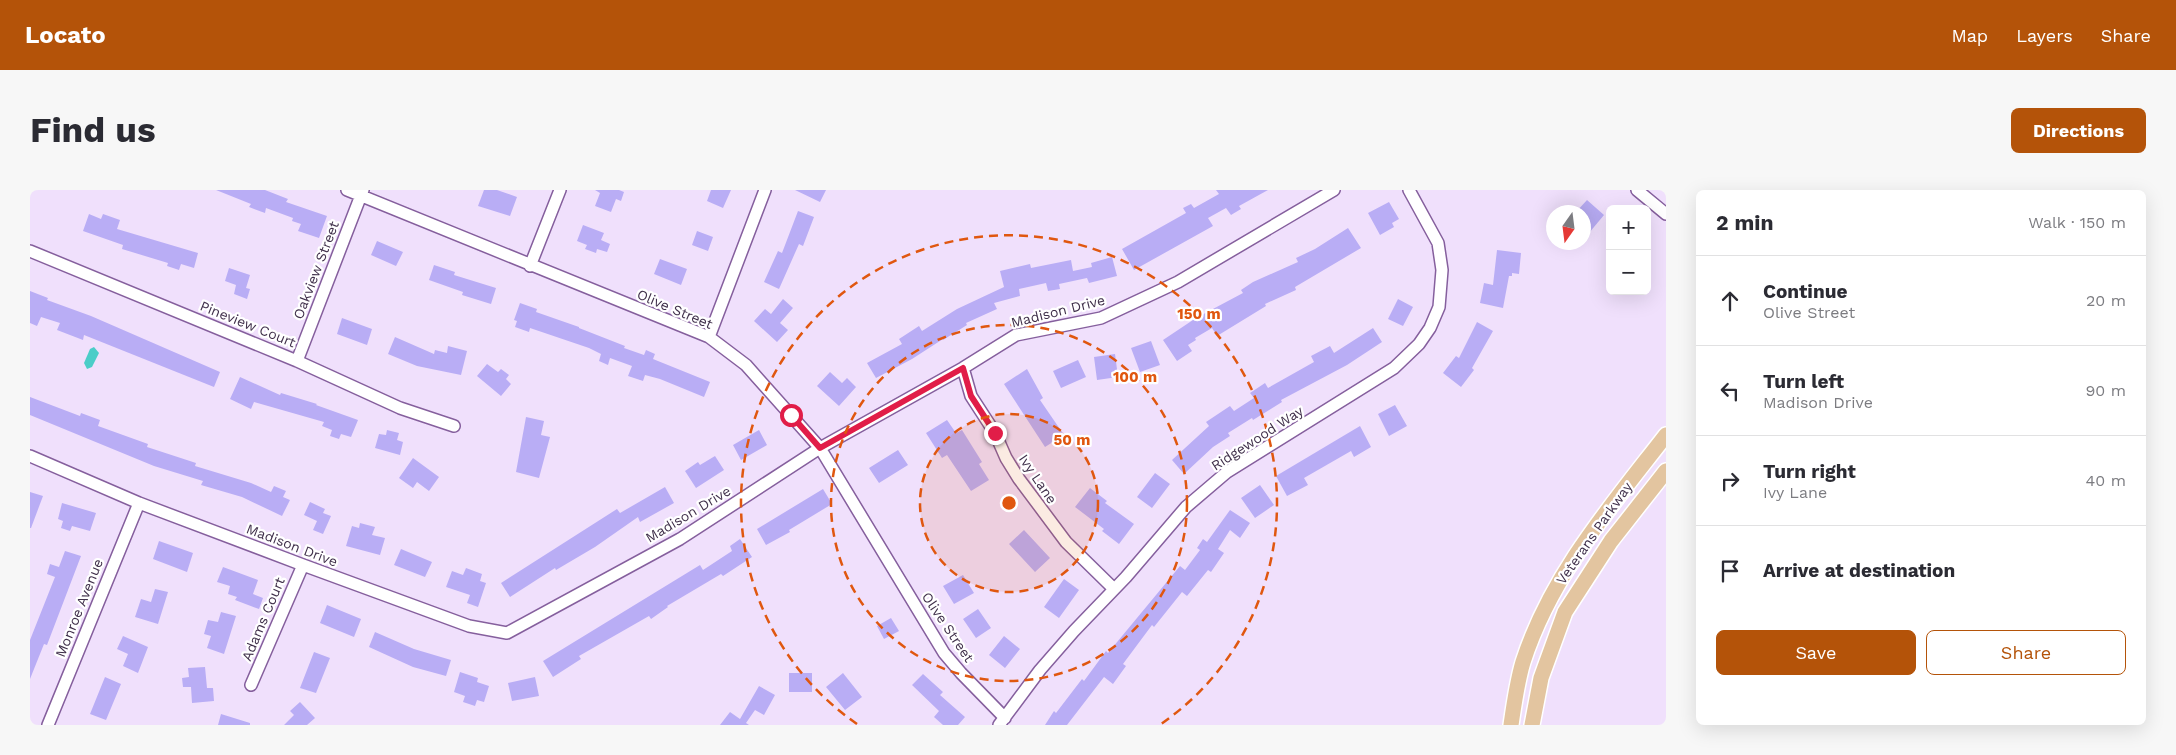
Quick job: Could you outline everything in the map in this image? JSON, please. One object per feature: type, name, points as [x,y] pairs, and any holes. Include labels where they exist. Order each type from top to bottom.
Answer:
[{"type":"main road","name":"Veterans Parkway","points":[[1511,725],[1523,663],[1545,607],[1565,570],[1594,528],[1666,435]]},
{"type":"main road","name":"Veterans Parkway","points":[[1532,725],[1541,678],[1565,612],[1612,541],[1666,471]]},
{"type":"street","name":"Olive Street","points":[[347,190],[362,193],[530,266],[709,337],[746,365],[820,448],[944,653],[1002,721]]},
{"type":"street","points":[[530,266],[560,190]]},
{"type":"street","points":[[709,337],[765,190]]},
{"type":"street","name":"Madison Drive","points":[[30,456],[139,503],[303,565],[469,626],[507,633],[680,539],[820,448],[963,368],[1016,334],[1101,318],[1178,282],[1334,190]]},
{"type":"street","name":"Ridgewood Way","points":[[1002,721],[1046,664],[1186,508],[1227,472],[1394,368],[1419,344],[1430,328],[1439,307],[1442,270],[1438,244],[1409,190]]},
{"type":"street","points":[[1637,190],[1666,214]]},
{"type":"street","name":"Oakview Street","points":[[297,361],[362,193]]},
{"type":"street","name":"Pineview Court","points":[[30,251],[297,361],[400,408],[454,426]]},
{"type":"street","name":"Ivy Lane","points":[[963,368],[971,396],[995,433],[1006,458],[1019,479],[1066,542],[1114,589]]},
{"type":"street","name":"Monroe Avenue","points":[[48,725],[139,503]]},
{"type":"street","name":"Adams Court","points":[[251,685],[303,565]]},
{"type":"shaded area","points":[[94,347],[99,353],[92,367],[87,369],[84,363],[90,349]]},
{"type":"building","points":[[216,190],[265,190],[288,199],[286,202],[327,216],[319,238],[298,231],[301,224],[292,221],[293,218],[266,208],[265,213],[249,207],[251,204]]},
{"type":"building","points":[[484,190],[497,190],[517,197],[510,216],[478,206]]},
{"type":"building","points":[[595,190],[619,190],[624,192],[621,201],[616,199],[611,212],[595,206],[600,193]]},
{"type":"building","points":[[711,190],[731,190],[723,208],[707,201]]},
{"type":"building","points":[[795,190],[826,190],[820,202]]},
{"type":"building","points":[[1216,190],[1268,190],[1239,206],[1241,209],[1231,215],[1226,208],[1208,218],[1213,226],[1134,270],[1122,249],[1186,213],[1183,208],[1191,204],[1194,208],[1219,194]]},
{"type":"building","points":[[1587,200],[1604,215],[1591,231],[1591,205],[1582,205]]},
{"type":"building","points":[[1389,202],[1399,219],[1392,223],[1394,227],[1380,235],[1368,213]]},
{"type":"building","points":[[798,211],[814,217],[803,246],[799,244],[779,289],[764,282],[778,251],[782,253]]},
{"type":"building","points":[[89,214],[101,219],[103,214],[120,220],[117,229],[198,253],[194,268],[181,264],[179,270],[167,266],[168,263],[122,249],[123,245],[83,231]]},
{"type":"building","points":[[583,225],[604,233],[601,240],[610,244],[607,252],[597,249],[596,253],[585,249],[587,245],[577,241]]},
{"type":"building","points":[[1348,228],[1361,248],[1295,287],[1296,290],[1265,304],[1266,306],[1217,336],[1212,328],[1195,338],[1196,340],[1188,345],[1192,351],[1177,361],[1163,340],[1196,318],[1243,293],[1241,290],[1253,282],[1298,262],[1296,258],[1315,249]]},
{"type":"building","points":[[697,231],[713,237],[708,251],[692,245]]},
{"type":"building","points":[[377,241],[403,252],[396,266],[371,255]]},
{"type":"building","points":[[1497,250],[1521,253],[1519,274],[1512,273],[1512,276],[1509,276],[1503,308],[1480,303],[1484,283],[1493,285]]},
{"type":"building","points":[[1112,257],[1117,276],[1089,283],[1087,278],[1059,284],[1060,289],[1048,291],[1046,283],[1019,289],[1020,296],[994,303],[997,309],[966,323],[967,325],[912,359],[876,378],[867,363],[902,344],[899,339],[919,326],[922,331],[957,309],[1004,287],[1000,271],[1030,264],[1031,268],[1071,260],[1073,271],[1092,267],[1091,263]]},
{"type":"building","points":[[660,259],[687,269],[681,285],[654,274]]},
{"type":"building","points":[[434,265],[455,272],[454,275],[496,288],[491,304],[462,295],[463,292],[429,280]]},
{"type":"building","points":[[229,268],[250,275],[246,288],[250,289],[247,299],[234,294],[236,285],[225,281]]},
{"type":"building","points":[[30,291],[48,298],[47,300],[91,316],[220,372],[214,387],[84,335],[83,340],[57,330],[60,323],[41,317],[37,326],[30,323]]},
{"type":"building","points":[[783,299],[793,308],[780,323],[788,330],[777,342],[754,321],[765,309],[771,314]]},
{"type":"building","points":[[1398,299],[1413,307],[1403,326],[1388,319]]},
{"type":"building","points":[[520,303],[537,309],[536,312],[625,346],[624,348],[644,355],[646,350],[655,354],[653,359],[710,382],[704,397],[660,379],[645,375],[643,381],[628,376],[632,366],[610,358],[608,365],[599,361],[601,354],[589,348],[530,328],[529,332],[515,327],[517,321],[514,320]]},
{"type":"building","points":[[342,318],[372,329],[367,345],[337,334]]},
{"type":"building","points":[[1477,322],[1493,331],[1472,368],[1474,370],[1461,387],[1443,373],[1456,356],[1459,358]]},
{"type":"building","points":[[1373,328],[1382,342],[1347,365],[1281,400],[1282,402],[1228,433],[1230,436],[1213,447],[1184,474],[1172,460],[1209,426],[1206,422],[1230,406],[1234,411],[1254,398],[1250,393],[1265,383],[1268,388],[1314,362],[1311,356],[1330,346],[1334,353]]},
{"type":"building","points":[[395,337],[434,354],[435,350],[447,353],[448,346],[467,351],[461,375],[417,366],[388,354]]},
{"type":"building","points":[[1151,341],[1160,365],[1140,372],[1131,348]]},
{"type":"building","points":[[1115,354],[1118,377],[1097,380],[1094,357]]},
{"type":"building","points":[[1078,360],[1086,377],[1061,388],[1053,371]]},
{"type":"building","points":[[487,364],[498,372],[501,369],[509,375],[506,379],[511,384],[501,396],[477,376]]},
{"type":"building","points":[[1027,369],[1043,398],[1040,400],[1064,435],[1045,447],[1004,384]]},
{"type":"building","points":[[830,372],[842,383],[847,378],[856,387],[839,406],[817,386]]},
{"type":"building","points":[[240,377],[280,395],[281,393],[317,404],[358,420],[351,437],[341,434],[339,439],[330,436],[332,430],[322,426],[324,422],[254,402],[251,409],[230,399]]},
{"type":"building","points":[[30,397],[80,416],[81,413],[100,420],[98,426],[148,444],[147,447],[196,463],[195,466],[251,483],[271,492],[274,486],[286,491],[283,497],[290,500],[282,516],[242,497],[201,485],[203,481],[154,466],[30,415]]},
{"type":"building","points":[[1395,405],[1407,426],[1389,436],[1378,414]]},
{"type":"building","points":[[526,417],[544,421],[541,435],[550,437],[539,478],[516,472]]},
{"type":"building","points":[[947,420],[956,433],[962,430],[982,462],[979,464],[989,480],[971,491],[947,455],[942,458],[926,433]]},
{"type":"building","points":[[1360,426],[1371,447],[1354,457],[1351,451],[1304,478],[1308,485],[1287,496],[1276,476]]},
{"type":"building","points":[[387,430],[399,433],[397,440],[403,442],[400,455],[375,448],[379,434],[386,435]]},
{"type":"building","points":[[759,430],[767,445],[741,460],[733,445]]},
{"type":"building","points":[[898,450],[908,465],[879,483],[869,468]]},
{"type":"building","points":[[715,456],[724,470],[696,488],[685,471],[698,462],[700,465]]},
{"type":"building","points":[[413,458],[439,477],[429,491],[417,482],[413,488],[399,478]]},
{"type":"building","points":[[1155,473],[1170,484],[1152,508],[1137,497]]},
{"type":"building","points":[[1260,485],[1274,505],[1255,518],[1241,498]]},
{"type":"building","points":[[665,487],[674,503],[640,522],[638,517],[595,547],[556,570],[555,568],[510,597],[501,583],[617,509],[620,513]]},
{"type":"building","points":[[1090,488],[1107,501],[1105,503],[1134,524],[1119,544],[1102,531],[1104,529],[1075,507]]},
{"type":"building","points":[[823,489],[832,504],[789,530],[790,532],[766,545],[757,529]]},
{"type":"building","points":[[30,492],[43,496],[31,528],[30,528]]},
{"type":"building","points":[[310,502],[325,509],[323,513],[331,516],[323,534],[313,530],[317,521],[304,515]]},
{"type":"building","points":[[62,503],[96,513],[90,531],[72,526],[70,531],[61,528],[63,521],[58,519]]},
{"type":"building","points":[[1230,510],[1250,523],[1240,538],[1230,530],[1218,549],[1224,553],[1211,572],[1208,570],[1187,596],[1182,592],[1154,627],[1152,625],[1123,664],[1126,666],[1113,684],[1104,677],[1067,725],[1045,725],[1054,711],[1056,713],[1082,679],[1084,681],[1106,651],[1108,653],[1180,566],[1185,570],[1200,550],[1197,548],[1203,539],[1207,542]]},
{"type":"building","points":[[360,523],[375,527],[372,535],[385,538],[380,555],[346,546],[352,526],[359,528]]},
{"type":"building","points":[[1024,530],[1050,558],[1035,572],[1009,544]]},
{"type":"building","points":[[740,539],[752,557],[723,576],[721,574],[667,606],[651,619],[649,616],[579,656],[581,659],[553,677],[543,661],[700,565],[703,570],[732,551],[730,546]]},
{"type":"building","points":[[159,541],[193,553],[187,572],[153,559]]},
{"type":"building","points":[[401,549],[432,562],[425,577],[394,565]]},
{"type":"building","points":[[65,551],[81,556],[47,645],[44,644],[30,679],[30,640],[55,577],[47,574],[50,564],[59,567]]},
{"type":"building","points":[[223,567],[258,580],[253,594],[263,598],[259,609],[235,600],[237,597],[228,594],[230,586],[217,582]]},
{"type":"building","points":[[466,568],[482,574],[480,581],[486,583],[478,607],[467,603],[470,595],[446,587],[452,571],[463,575]]},
{"type":"building","points":[[963,575],[974,593],[954,604],[943,586]]},
{"type":"building","points":[[1064,579],[1079,590],[1059,618],[1044,607]]},
{"type":"building","points":[[155,589],[168,592],[158,624],[135,617],[141,599],[151,602]]},
{"type":"building","points":[[327,605],[361,619],[354,637],[320,623]]},
{"type":"building","points":[[978,609],[991,628],[976,638],[963,619]]},
{"type":"building","points":[[221,612],[236,616],[224,654],[207,648],[211,636],[204,634],[208,620],[218,622]]},
{"type":"building","points":[[891,618],[899,631],[884,639],[877,626]]},
{"type":"building","points":[[375,632],[414,649],[451,660],[446,676],[413,667],[369,647]]},
{"type":"building","points":[[123,636],[148,647],[138,673],[123,666],[128,654],[117,649]]},
{"type":"building","points":[[1004,636],[1020,649],[1005,668],[989,655]]},
{"type":"building","points":[[314,652],[330,658],[316,693],[300,688]]},
{"type":"building","points":[[205,667],[207,688],[213,688],[214,701],[192,703],[191,687],[183,687],[182,678],[189,677],[188,668]]},
{"type":"building","points":[[460,672],[478,678],[477,682],[489,686],[484,702],[477,700],[475,706],[463,702],[465,696],[454,692]]},
{"type":"building","points":[[789,673],[812,673],[812,692],[789,692]]},
{"type":"building","points":[[843,673],[862,697],[845,710],[826,687]]},
{"type":"building","points":[[923,674],[943,692],[940,695],[965,717],[958,725],[943,725],[934,717],[939,711],[912,685]]},
{"type":"building","points":[[105,677],[121,684],[106,720],[90,714]]},
{"type":"building","points":[[535,677],[539,696],[512,701],[508,683]]},
{"type":"building","points":[[759,686],[775,695],[764,715],[755,710],[746,723],[749,725],[720,725],[730,712],[740,719]]},
{"type":"building","points":[[300,702],[315,718],[307,725],[284,725],[294,715],[290,711]]},
{"type":"building","points":[[221,714],[250,723],[250,725],[218,725]]},
{"type":"route","points":[[791,415],[820,448],[963,368],[971,396],[995,433]]}]
